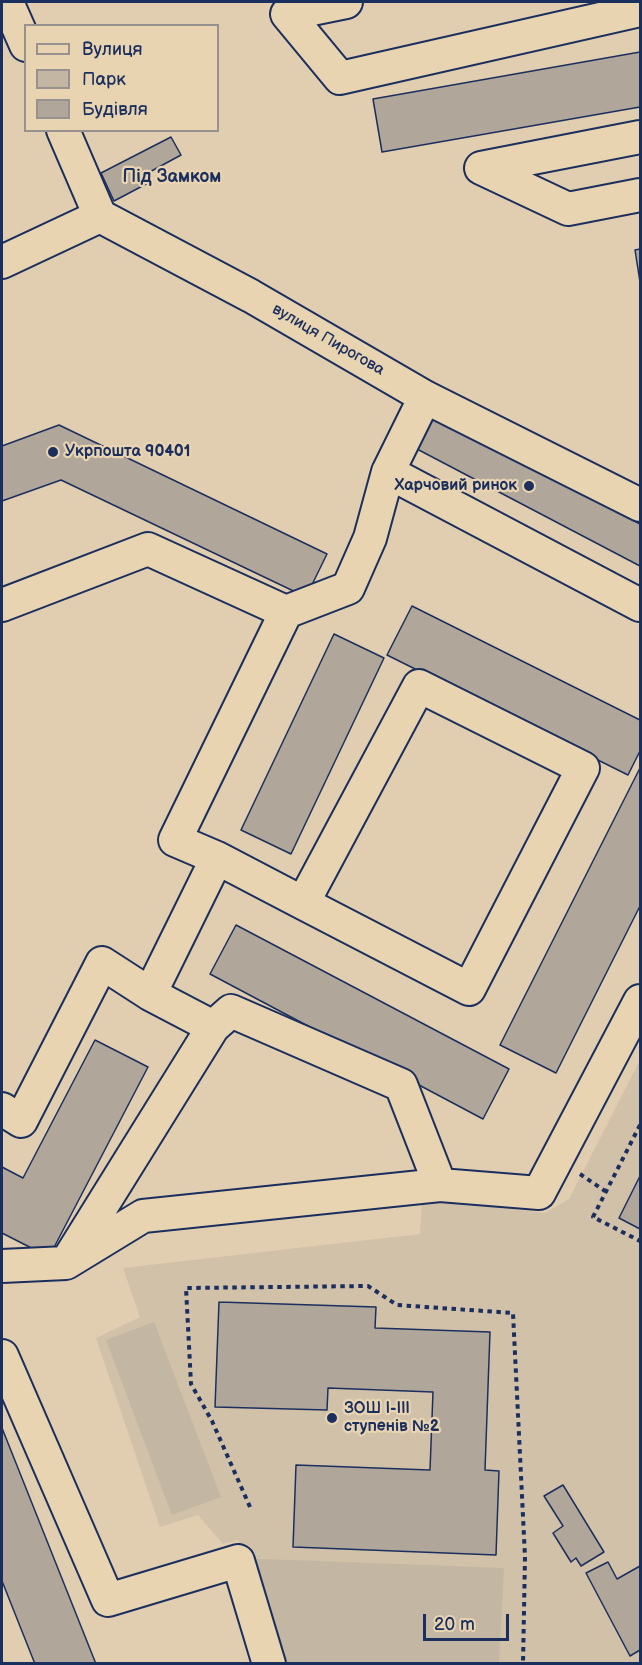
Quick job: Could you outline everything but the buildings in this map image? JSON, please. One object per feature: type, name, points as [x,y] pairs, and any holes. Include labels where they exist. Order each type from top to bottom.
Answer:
[{"type":"street","points":[[7,2],[24,40]]},
{"type":"street","points":[[346,2],[287,14],[340,78],[640,10]]},
{"type":"street","points":[[2,262],[100,216],[64,132]]},
{"type":"street","points":[[640,137],[481,168],[568,209],[640,195]]},
{"type":"street","name":"вулиця Пирогова","points":[[100,216],[251,296],[425,396],[640,505]]},
{"type":"street","points":[[303,903],[419,686],[582,768],[469,989],[303,903],[217,858],[175,840],[286,612],[348,588],[370,538],[388,472],[425,396]]},
{"type":"street","points":[[388,472],[640,605]]},
{"type":"street","points":[[2,605],[148,549],[286,612]]},
{"type":"street","points":[[150,994],[217,858]]},
{"type":"street","points":[[2,1109],[21,1120],[102,963],[150,994],[213,1027]]},
{"type":"street","points":[[2,1266],[66,1263],[143,1216],[440,1185],[539,1193],[640,1001]]},
{"type":"street","points":[[66,1263],[213,1027],[231,1011],[401,1085],[440,1185]]},
{"type":"street","points":[[2,1356],[108,1600],[238,1561],[269,1664]]},
{"type":"path","points":[[640,1125],[593,1217],[640,1241]]},
{"type":"path","points":[[250,1506],[212,1421],[191,1384],[186,1288],[368,1286],[397,1305],[513,1313],[525,1557],[523,1664]]},
{"type":"shaded area","name":"ЗОШ І-ІІІ ступенів №2","points":[[640,1060],[640,1663],[272,1663],[237,1558],[239,1540],[223,1544],[198,1515],[160,1527],[96,1338],[140,1317],[123,1268],[420,1234],[422,1199],[545,1213],[569,1199]]},
{"type":"green space","points":[[154,1322],[221,1497],[172,1515],[106,1340]]},
{"type":"green space","points":[[237,1558],[504,1568],[499,1663],[272,1663]]},
{"type":"place","name":"Укрпошта 90401","points":[[53,452]]},
{"type":"place","name":"Харчовий ринок","points":[[529,486]]},
{"type":"place","name":"ЗОШ І-ІІІ ступенів №2","points":[[332,1418]]},
{"type":"district","name":"Під Замком","points":[[172,177]]}]
